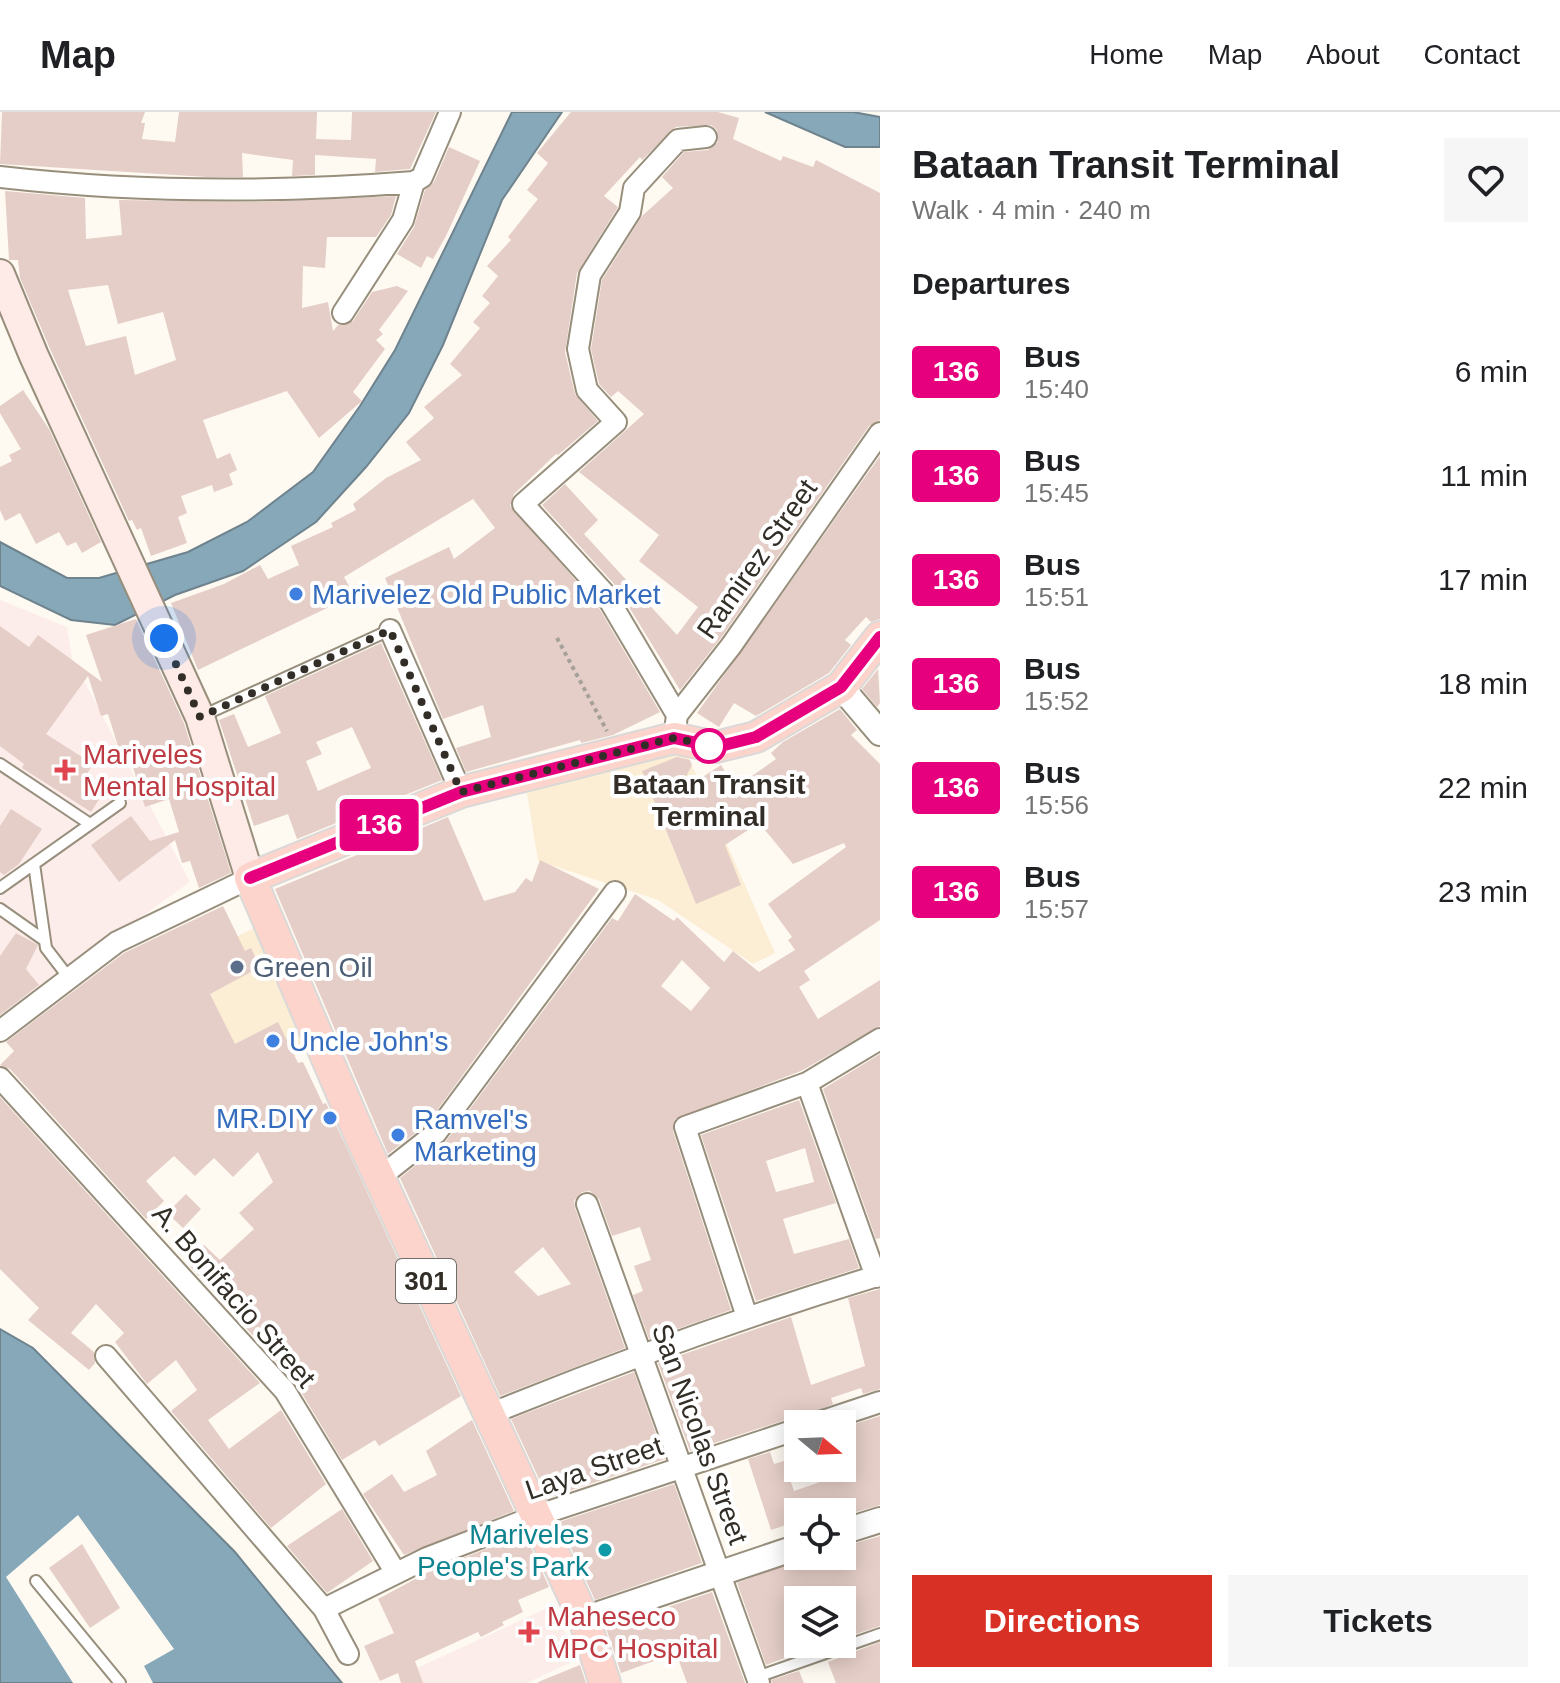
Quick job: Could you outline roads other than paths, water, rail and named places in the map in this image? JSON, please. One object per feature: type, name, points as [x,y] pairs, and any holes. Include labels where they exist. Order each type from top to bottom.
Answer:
[{"type":"main road","name":"301","points":[[0,274],[200,717],[250,878],[379,1178],[584,1619],[605,1683]]},
{"type":"main road","points":[[250,878],[461,792],[617,751],[676,727],[716,747],[756,737],[841,687],[880,637]]},
{"type":"street","points":[[0,177],[101,189],[177,190],[300,191],[414,182],[422,177],[450,112]]},
{"type":"street","points":[[676,727],[606,595],[523,504],[616,422],[587,390],[578,349],[590,275],[630,212],[634,188],[678,140],[706,137]]},
{"type":"street","points":[[343,313],[403,220],[414,182]]},
{"type":"street","name":"Ramirez Street","points":[[676,727],[880,433]]},
{"type":"street","points":[[390,630],[461,792]]},
{"type":"street","points":[[841,687],[880,733]]},
{"type":"street","points":[[0,1031],[117,942],[250,878]]},
{"type":"street","points":[[379,1178],[436,1133],[615,892]]},
{"type":"street","points":[[747,1317],[685,1127],[807,1083],[880,1039]]},
{"type":"street","name":"A. Bonifacio Street","points":[[0,1078],[285,1391],[396,1573]]},
{"type":"street","points":[[490,1414],[747,1317],[878,1276],[807,1083]]},
{"type":"street","name":"San Nicolas Street","points":[[587,1204],[720,1573],[751,1681]]},
{"type":"street","points":[[106,1356],[324,1609],[348,1654]]},
{"type":"street","points":[[856,1410],[880,1402]]},
{"type":"street","name":"Laya Street","points":[[324,1609],[396,1573],[536,1516],[784,1434]]},
{"type":"street","points":[[856,1528],[880,1520]]},
{"type":"street","points":[[584,1619],[784,1552]]},
{"type":"lane","points":[[200,717],[390,630]]},
{"type":"lane","points":[[0,764],[90,824]]},
{"type":"lane","points":[[0,888],[120,803]]},
{"type":"lane","points":[[34,864],[46,948],[69,978]]},
{"type":"lane","points":[[0,909],[44,940]]},
{"type":"lane","points":[[36,1581],[120,1683]]},
{"type":"lane","points":[[751,1681],[880,1634]]},
{"type":"water","points":[[512,112],[562,112],[502,200],[443,345],[409,413],[316,522],[243,571],[175,595],[115,625],[71,620],[0,586],[0,542],[67,578],[99,578],[188,552],[247,522],[313,472],[395,350]]},
{"type":"water","points":[[765,112],[853,112],[880,117],[880,147],[845,147]]},
{"type":"water","points":[[0,1329],[33,1348],[235,1552],[342,1683],[0,1683]]},
{"type":"place","name":"Marivelez Old Public Market","points":[[296,594]]},
{"type":"place","name":"Bataan Transit Terminal","points":[[709,746]]},
{"type":"place","name":"Mariveles Mental Hospital","points":[[65,770]]},
{"type":"place","name":"Green Oil","points":[[237,967]]},
{"type":"place","name":"Uncle John's","points":[[273,1041]]},
{"type":"place","name":"MR.DIY","points":[[330,1118]]},
{"type":"place","name":"Ramvel's Marketing","points":[[398,1135]]},
{"type":"place","name":"Mariveles People's Park","points":[[605,1550]]},
{"type":"place","name":"Maheseco MPC Hospital","points":[[529,1632]]}]
